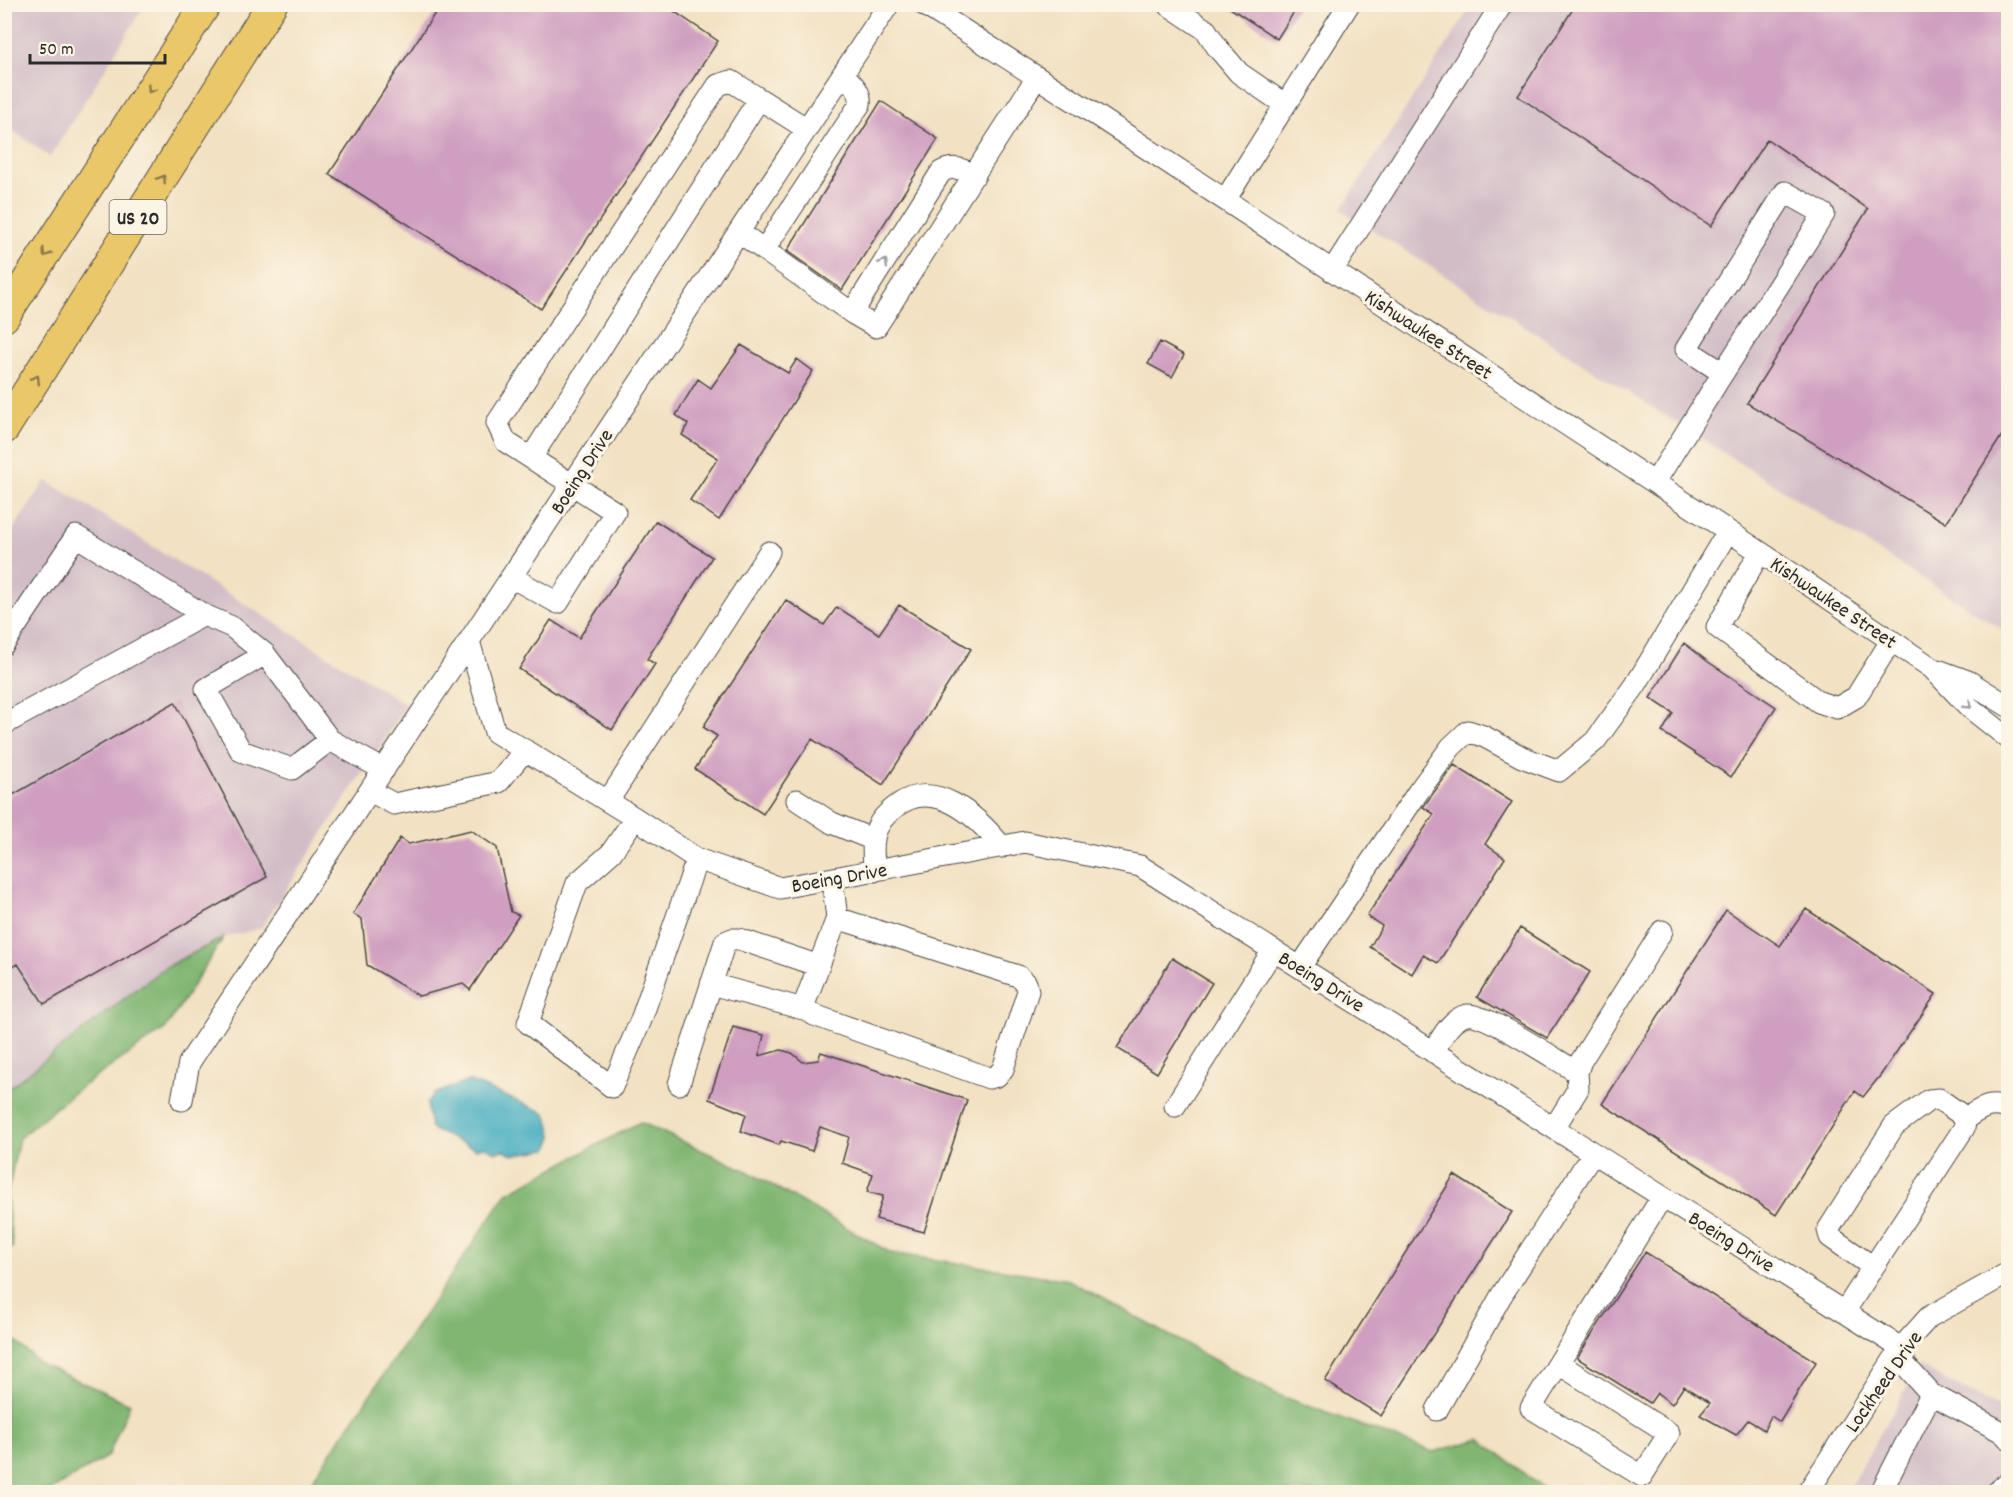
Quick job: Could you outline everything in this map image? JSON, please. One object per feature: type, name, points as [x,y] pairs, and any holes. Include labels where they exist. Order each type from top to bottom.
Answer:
[{"type":"highway","name":"US 20","points":[[4,317],[206,4]]},
{"type":"highway","name":"US 20","points":[[4,429],[272,4]]},
{"type":"street","name":"Boeing Drive","points":[[889,4],[469,641],[495,732],[697,859],[780,888],[1025,842],[1140,866],[1901,1348]]},
{"type":"street","name":"Kishwaukee Street","points":[[923,4],[1654,482],[1932,668],[1969,707],[2008,738]]},
{"type":"street","points":[[1167,4],[1206,30],[1239,73],[1284,104]]},
{"type":"street","points":[[1225,200],[1349,4]]},
{"type":"street","points":[[1332,271],[1502,4]]},
{"type":"street","points":[[764,250],[860,104],[861,98],[857,90],[843,74]]},
{"type":"street","points":[[739,232],[852,313],[880,330],[1037,78]]},
{"type":"street","points":[[511,577],[558,603],[615,512],[506,442],[497,423],[718,85],[731,81],[807,129]]},
{"type":"street","points":[[531,458],[759,99]]},
{"type":"street","points":[[852,313],[941,172],[949,168],[959,168],[975,175]]},
{"type":"street","points":[[1654,482],[1824,214],[1785,192],[1686,349],[1723,373]]},
{"type":"street","points":[[1300,967],[1418,792],[1451,747],[1468,732],[1483,736],[1522,757],[1559,771],[1595,741],[1635,686],[1728,531]]},
{"type":"street","points":[[4,644],[76,536],[204,615],[232,627],[266,654],[330,740],[384,770]]},
{"type":"street","points":[[608,801],[769,552]]},
{"type":"street","points":[[1760,552],[1717,627],[1819,702],[1837,708],[1856,697],[1891,641]]},
{"type":"street","points":[[6,721],[204,615]]},
{"type":"street","points":[[182,1100],[189,1063],[469,641]]},
{"type":"street","points":[[266,654],[206,689],[241,751],[292,770],[330,740]]},
{"type":"street","name":"Kishwaukee Street","points":[[1932,668],[1968,681],[2008,706]]},
{"type":"street","points":[[370,791],[394,804],[499,782],[525,750]]},
{"type":"street","points":[[874,871],[874,840],[880,820],[902,801],[925,795],[947,800],[983,824],[1002,847]]},
{"type":"street","points":[[797,800],[832,823],[874,840]]},
{"type":"street","points":[[635,818],[611,854],[577,883],[528,1023],[612,1087],[641,1020],[697,859]]},
{"type":"street","points":[[807,1010],[805,1002],[837,918],[832,879]]},
{"type":"street","points":[[711,984],[807,1010],[814,1015],[988,1078],[997,1076],[1003,1069],[1028,991],[1026,983],[1018,976],[837,918]]},
{"type":"street","points":[[1554,1128],[1578,1089],[1577,1072],[1581,1061],[1662,930]]},
{"type":"street","points":[[679,1084],[724,942],[739,939],[819,966]]},
{"type":"street","points":[[1175,1106],[1273,950]]},
{"type":"street","points":[[1433,1052],[1448,1028],[1457,1019],[1468,1014],[1486,1018],[1577,1072]]},
{"type":"street","points":[[1873,1267],[1830,1237],[1828,1230],[1894,1126],[1929,1100],[1939,1099],[1966,1118]]},
{"type":"street","points":[[1844,1312],[1964,1128],[1966,1118],[1983,1107],[1999,1105],[2008,1108]]},
{"type":"street","points":[[1437,1410],[1501,1296],[1593,1153]]},
{"type":"street","points":[[1558,1364],[1669,1433],[1642,1476],[1531,1408],[1558,1364],[1662,1197]]},
{"type":"street","name":"Lockheed Drive","points":[[1808,1492],[1901,1348],[1929,1317],[2008,1273]]},
{"type":"street","points":[[1901,1348],[1905,1365],[1931,1394],[2002,1432],[2008,1438]]},
{"type":"street","points":[[1881,1492],[1931,1394]]},
{"type":"street","points":[[1997,1492],[2008,1482]]},
{"type":"shaded area","points":[[5,4],[145,5],[50,157],[8,127],[5,131]]},
{"type":"shaded area","points":[[1472,5],[2008,5],[2008,633],[1341,210]]},
{"type":"shaded area","points":[[46,480],[407,705],[261,928],[223,938],[164,968],[5,1091],[5,542]]},
{"type":"shaded area","points":[[1919,1366],[2008,1412],[2008,1492],[1847,1492]]},
{"type":"green space","points":[[223,938],[166,1028],[76,1091],[19,1138],[7,1197],[13,1247],[5,1253],[5,1091],[164,968]]},
{"type":"green space","points":[[640,1122],[747,1171],[891,1253],[1069,1280],[1276,1394],[1433,1452],[1480,1439],[1543,1488],[1544,1492],[304,1492],[507,1193]]},
{"type":"green space","points":[[5,1331],[39,1363],[130,1404],[108,1456],[48,1492],[5,1492]]},
{"type":"water","points":[[469,1081],[546,1113],[553,1137],[548,1149],[512,1155],[505,1150],[496,1152],[485,1147],[476,1149],[431,1129],[427,1103],[434,1094]]},
{"type":"building","points":[[441,4],[663,4],[718,41],[541,309],[329,174]]},
{"type":"building","points":[[1224,4],[1299,4],[1277,39]]},
{"type":"building","points":[[1576,4],[2008,4],[2008,426],[1946,523],[1747,403],[1868,209],[1767,139],[1711,226],[1518,96]]},
{"type":"building","points":[[881,101],[938,139],[842,290],[787,251]]},
{"type":"building","points":[[1160,342],[1184,355],[1172,377],[1148,364]]},
{"type":"building","points":[[741,345],[788,373],[797,359],[813,371],[719,520],[690,500],[718,458],[682,435],[688,424],[676,415],[698,379],[711,388]]},
{"type":"building","points":[[656,521],[712,557],[647,659],[655,664],[612,730],[519,669],[551,620],[579,638]]},
{"type":"building","points":[[786,600],[824,625],[837,607],[879,634],[899,605],[971,649],[883,785],[812,739],[763,814],[695,769],[717,736],[703,727]]},
{"type":"building","points":[[1684,643],[1776,707],[1731,777],[1662,732],[1673,713],[1650,698]]},
{"type":"building","points":[[175,702],[267,877],[44,1004],[18,964],[4,971],[4,800]]},
{"type":"building","points":[[1454,765],[1512,802],[1485,844],[1505,858],[1438,963],[1423,955],[1412,974],[1370,947],[1382,926],[1367,916],[1434,814],[1423,807]]},
{"type":"building","points":[[471,830],[497,848],[511,912],[519,915],[470,990],[463,984],[419,996],[367,965],[362,919],[353,914],[400,838],[409,844]]},
{"type":"building","points":[[1806,909],[1936,994],[1863,1097],[1855,1091],[1776,1215],[1602,1104],[1726,910],[1780,946]]},
{"type":"building","points":[[1520,928],[1590,972],[1547,1038],[1477,997]]},
{"type":"building","points":[[1172,958],[1212,983],[1157,1073],[1117,1048]]},
{"type":"building","points":[[733,1027],[764,1035],[759,1056],[781,1050],[792,1053],[803,1062],[818,1060],[821,1052],[967,1100],[924,1232],[876,1219],[883,1196],[867,1192],[873,1174],[842,1163],[849,1137],[820,1127],[812,1151],[781,1141],[779,1145],[741,1131],[746,1114],[709,1099]]},
{"type":"building","points":[[1454,1175],[1512,1212],[1381,1416],[1325,1381]]},
{"type":"building","points":[[1645,1252],[1816,1362],[1780,1422],[1771,1416],[1764,1430],[1748,1420],[1736,1435],[1700,1415],[1710,1403],[1684,1386],[1672,1404],[1657,1393],[1650,1403],[1577,1358]]}]
